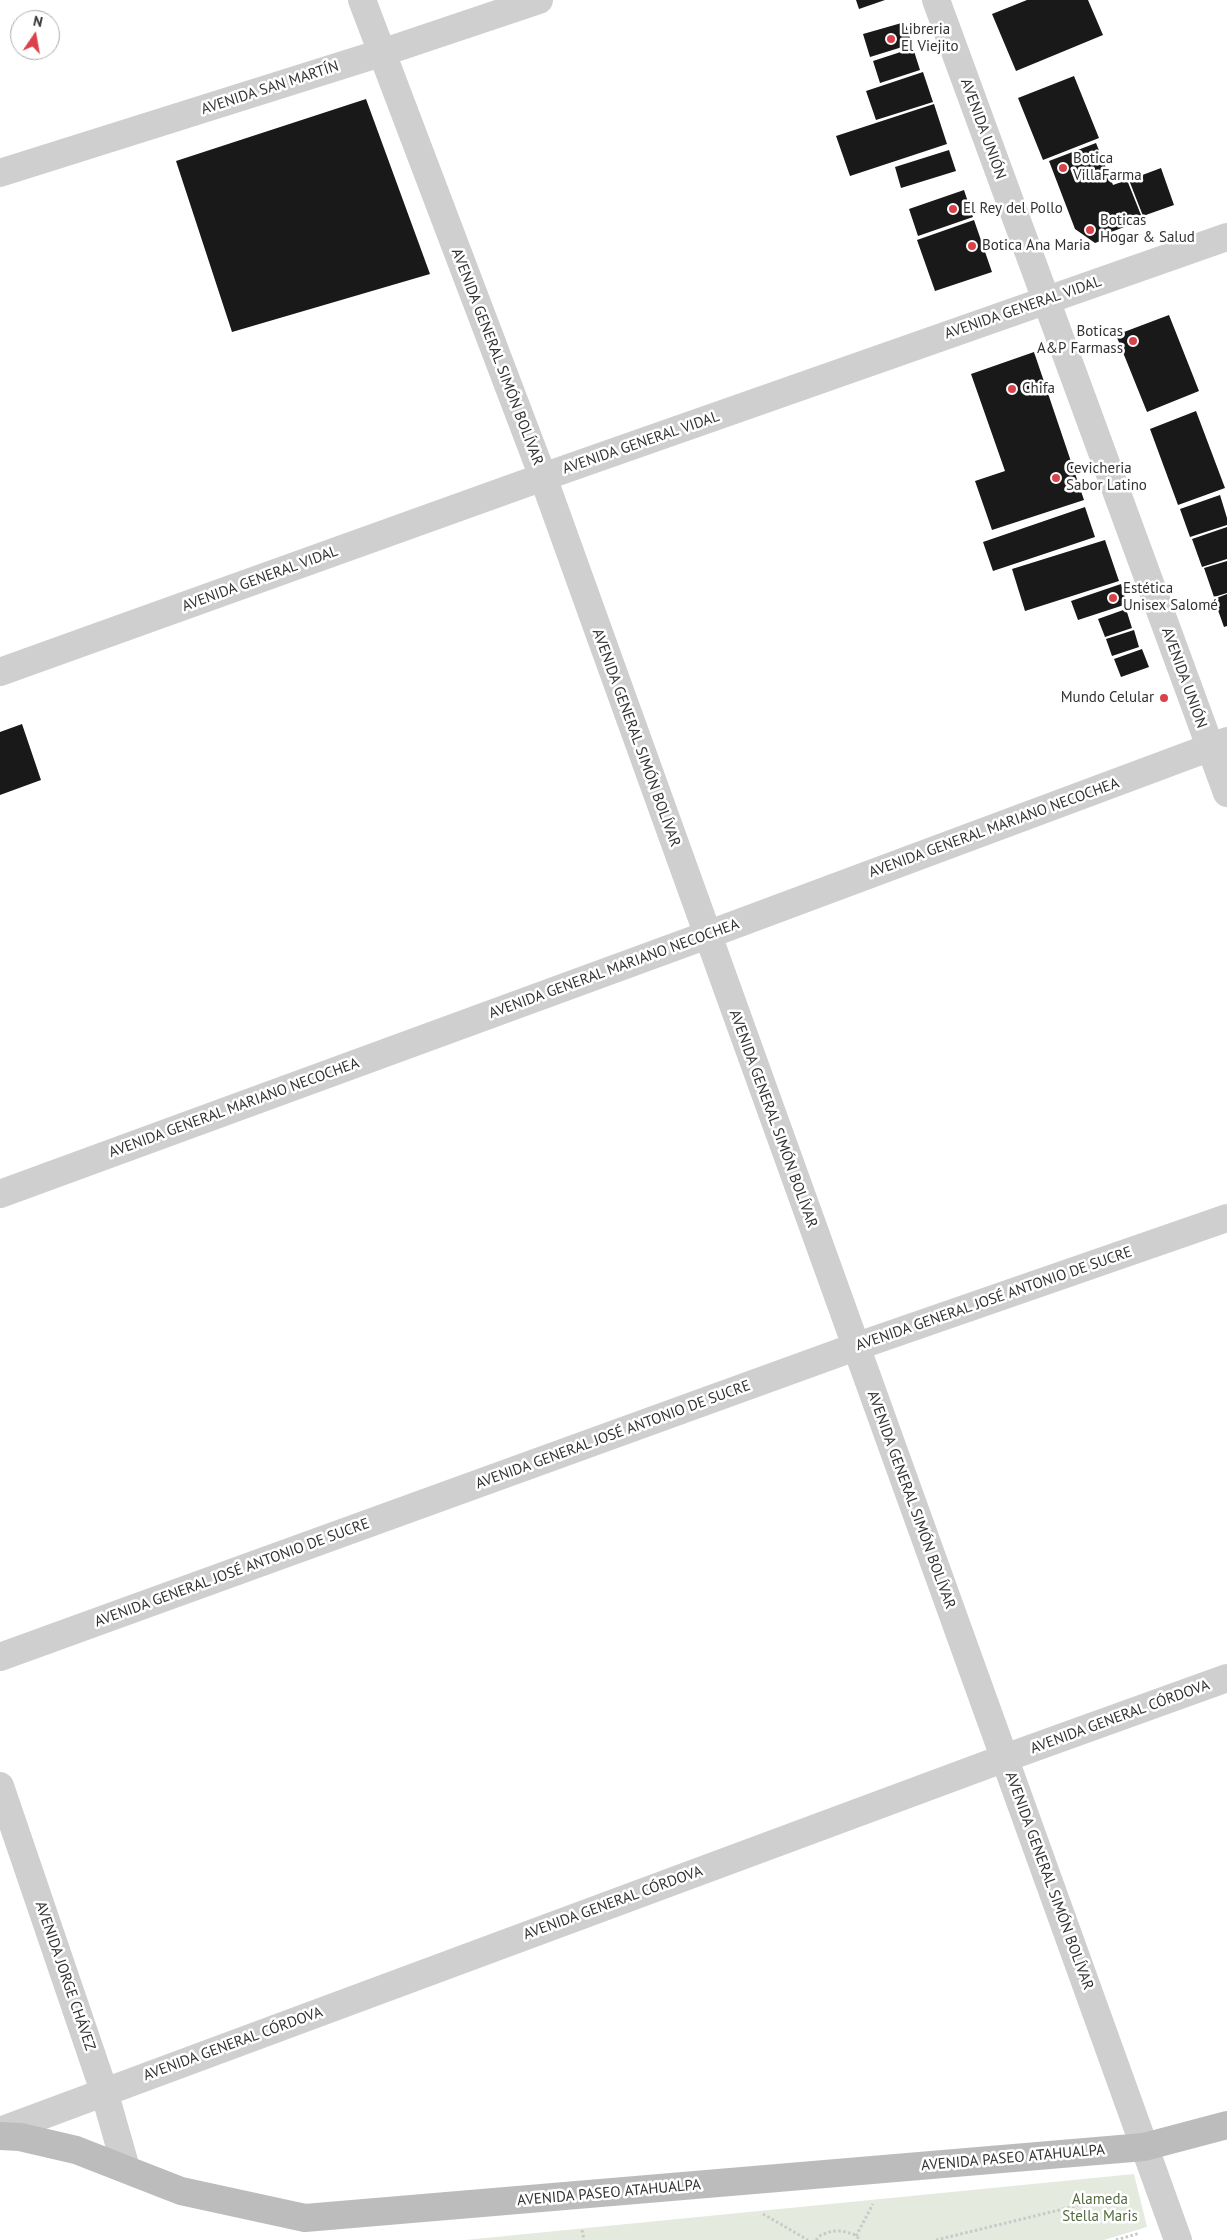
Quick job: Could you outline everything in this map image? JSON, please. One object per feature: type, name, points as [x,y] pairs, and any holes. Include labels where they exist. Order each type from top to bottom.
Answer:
[{"type":"street","name":"AVENIDA GENERAL SIMÓN BOLÍVAR","points":[[362,0],[543,478],[1178,2240]]},
{"type":"street","name":"AVENIDA SAN MARTÍN","points":[[0,173],[539,0]]},
{"type":"street","name":"AVENIDA UNIÓN","points":[[936,0],[1046,300],[1218,744],[1227,793]]},
{"type":"street","name":"AVENIDA GENERAL VIDAL","points":[[0,672],[1227,237]]},
{"type":"street","name":"AVENIDA GENERAL MARIANO NECOCHEA","points":[[0,1194],[707,935],[1218,744]]},
{"type":"street","name":"AVENIDA GENERAL JOSÉ ANTONIO DE SUCRE","points":[[0,1658],[855,1347],[1227,1218]]},
{"type":"street","name":"AVENIDA GENERAL CÓRDOVA","points":[[0,2131],[1005,1758],[1227,1678]]},
{"type":"street","name":"AVENIDA JORGE CHÁVEZ","points":[[0,1786],[104,2091],[126,2168]]},
{"type":"street","name":"AVENIDA PASEO ATAHUALPA","points":[[0,2136],[20,2137],[47,2142],[100,2158],[181,2191],[305,2218],[1144,2147],[1227,2125]]},
{"type":"path","points":[[936,2240],[1131,2192]]},
{"type":"path","points":[[856,2236],[876,2196]]},
{"type":"path","points":[[760,2212],[808,2240]]},
{"type":"path","points":[[581,2224],[584,2240]]},
{"type":"path","points":[[816,2240],[821,2235],[832,2231],[842,2231],[862,2240]]},
{"type":"green space","name":"Alameda Stella Maris","points":[[1134,2174],[1147,2227],[1104,2240],[465,2240]]},
{"type":"building","points":[[856,0],[885,0],[859,9]]},
{"type":"building","points":[[1027,0],[1088,0],[1103,35],[1016,71],[992,14]]},
{"type":"building","points":[[905,22],[912,44],[870,57],[863,34]]},
{"type":"building","points":[[913,48],[920,70],[880,83],[873,61]]},
{"type":"building","points":[[923,72],[933,102],[876,120],[866,91]]},
{"type":"building","points":[[1074,76],[1099,138],[1043,160],[1018,98]]},
{"type":"building","points":[[366,99],[430,274],[232,332],[176,161]]},
{"type":"building","points":[[934,104],[947,144],[850,176],[836,136]]},
{"type":"building","points":[[1096,143],[1113,185],[1127,180],[1143,220],[1111,232],[1106,239],[1095,243],[1075,229],[1049,161]]},
{"type":"building","points":[[949,150],[956,171],[901,188],[895,167]]},
{"type":"building","points":[[1161,168],[1174,205],[1143,216],[1129,180]]},
{"type":"building","points":[[964,190],[973,217],[918,236],[909,209]]},
{"type":"building","points":[[974,220],[992,272],[935,291],[917,240]]},
{"type":"building","points":[[1169,315],[1199,391],[1147,412],[1116,335]]},
{"type":"building","points":[[1034,352],[1084,500],[992,530],[975,481],[1005,471],[971,374]]},
{"type":"building","points":[[1196,411],[1225,488],[1178,505],[1150,429]]},
{"type":"building","points":[[1220,495],[1227,518],[1227,525],[1190,537],[1180,509]]},
{"type":"building","points":[[1085,507],[1095,537],[993,571],[983,542]]},
{"type":"building","points":[[1227,527],[1227,559],[1202,567],[1192,539]]},
{"type":"building","points":[[1105,540],[1119,581],[1025,611],[1012,569]]},
{"type":"building","points":[[1227,561],[1227,593],[1214,597],[1204,568]]},
{"type":"building","points":[[1121,584],[1127,604],[1078,620],[1071,601]]},
{"type":"building","points":[[1227,594],[1227,626],[1224,627],[1214,599]]},
{"type":"building","points":[[1126,609],[1132,628],[1105,637],[1098,619]]},
{"type":"building","points":[[1134,630],[1139,647],[1112,656],[1106,639]]},
{"type":"building","points":[[1142,649],[1149,667],[1121,677],[1114,659]]},
{"type":"building","points":[[22,724],[41,780],[0,795],[0,732]]},
{"type":"place","name":"Libreria El Viejito","points":[[891,39]]},
{"type":"place","name":"Botica VillaFarma","points":[[1063,168]]},
{"type":"place","name":"El Rey del Pollo","points":[[953,209]]},
{"type":"place","name":"Boticas Hogar & Salud","points":[[1090,230]]},
{"type":"place","name":"Botica Ana Maria","points":[[972,246]]},
{"type":"place","name":"Boticas A&P Farmass","points":[[1133,341]]},
{"type":"place","name":"Chifa","points":[[1012,389]]},
{"type":"place","name":"Cevicheria Sabor Latino","points":[[1056,478]]},
{"type":"place","name":"Estética Unisex Salomé","points":[[1113,598]]},
{"type":"place","name":"Mundo Celular","points":[[1164,698]]}]
